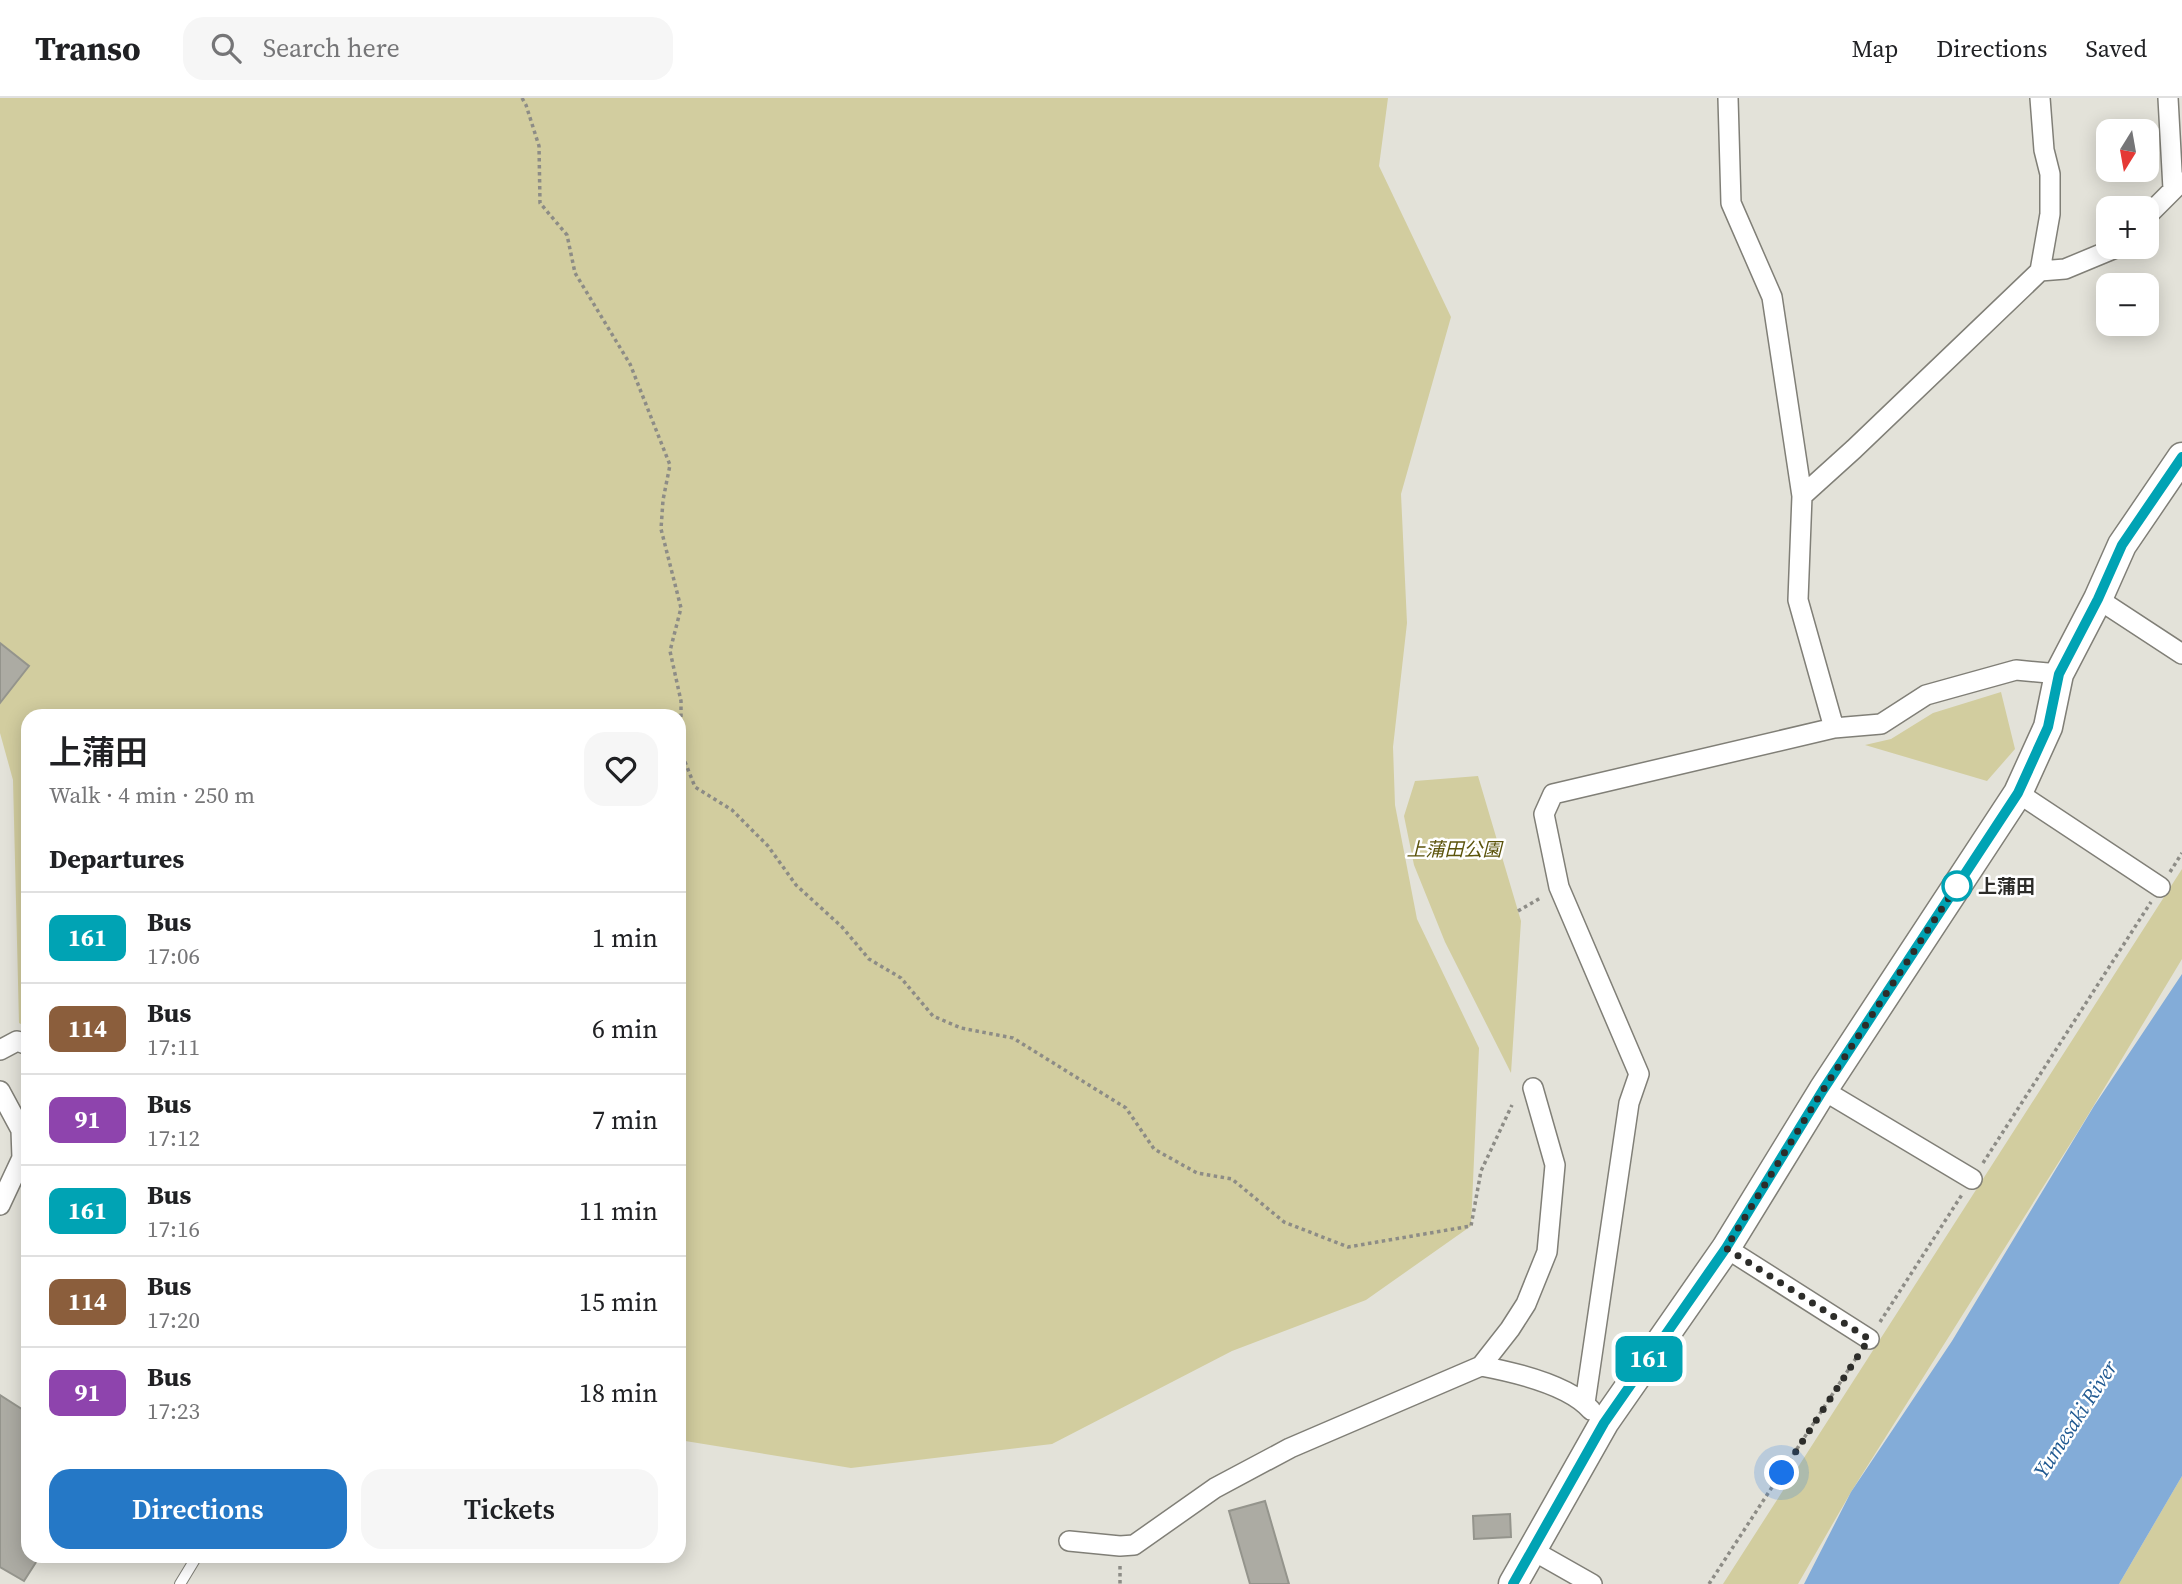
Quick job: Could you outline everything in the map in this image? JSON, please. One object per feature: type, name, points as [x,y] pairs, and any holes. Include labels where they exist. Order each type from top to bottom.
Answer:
[{"type":"main road","points":[[1513,1584],[1604,1423],[1726,1248],[1823,1090],[2018,793],[2048,727],[2059,674],[2098,599],[2122,545],[2182,457]]},
{"type":"street","points":[[1728,98],[1731,203],[1772,297],[1802,496],[1798,600],[1834,728]]},
{"type":"street","points":[[1802,496],[2040,271],[2050,214],[2050,174],[2043,150],[2040,98]]},
{"type":"street","points":[[2159,204],[2178,186],[2168,98]]},
{"type":"street","points":[[2040,271],[2065,269],[2096,256]]},
{"type":"street","points":[[2098,599],[2182,654]]},
{"type":"street","points":[[1585,1403],[1629,1103],[1639,1074],[1559,887],[1544,814],[1553,794],[1834,728],[1881,724],[1926,695],[2016,670],[2059,674]]},
{"type":"street","points":[[2018,793],[2161,887]]},
{"type":"street","points":[[0,1050],[17,1041],[21,1042]]},
{"type":"street","points":[[1069,1541],[1134,1545],[1215,1488],[1290,1448],[1481,1366],[1526,1304],[1547,1252],[1555,1166],[1533,1088]]},
{"type":"street","points":[[1823,1090],[1972,1179]]},
{"type":"street","points":[[0,1091],[21,1130]]},
{"type":"street","points":[[0,1205],[21,1166]]},
{"type":"street","points":[[1726,1248],[1869,1339]]},
{"type":"street","points":[[1481,1366],[1510,1371],[1542,1382],[1585,1403],[1604,1423]]},
{"type":"street","points":[[1532,1550],[1592,1584]]},
{"type":"lane","points":[[180,1584],[193,1563]]},
{"type":"path","points":[[522,98],[539,146],[540,203],[567,235],[575,273],[630,365],[670,465],[661,529],[681,608],[670,651],[681,709]]},
{"type":"path","points":[[686,764],[695,787],[732,810],[768,846],[796,885],[842,927],[869,959],[901,978],[933,1016],[961,1028],[1013,1038],[1126,1108],[1154,1149],[1198,1172],[1232,1179],[1284,1222],[1348,1247],[1471,1226],[1481,1171],[1511,1105]]},
{"type":"path","points":[[1709,1584],[2073,1026],[2182,853]]},
{"type":"path","points":[[1518,911],[1559,887]]},
{"type":"green space","points":[[0,98],[1388,98],[1379,166],[1451,317],[1401,494],[1407,623],[1393,747],[1395,805],[1417,919],[1479,1048],[1471,1226],[1366,1300],[1232,1351],[1052,1444],[851,1468],[686,1441],[686,709],[21,709],[21,1024],[13,780],[0,733]]},
{"type":"green space","points":[[2001,692],[2015,749],[1987,781],[1865,745],[1891,739],[1933,713]]},
{"type":"green space","name":"上蒲田公園","points":[[1478,776],[1521,921],[1511,1073],[1445,942],[1414,865],[1404,816],[1415,781]]},
{"type":"green space","points":[[2182,869],[2182,959],[2079,1130],[1851,1492],[1798,1584],[1723,1584]]},
{"type":"green space","points":[[2182,1476],[2182,1584],[2119,1584]]},
{"type":"water","name":"Yumesaki River","points":[[2182,974],[2182,1476],[2119,1584],[1804,1584],[1851,1492],[1952,1341],[2094,1106]]},
{"type":"building","points":[[0,643],[29,666],[0,703]]},
{"type":"building","points":[[0,1395],[21,1408],[21,1563],[36,1563],[24,1581],[0,1567]]},
{"type":"building","points":[[1265,1501],[1289,1584],[1250,1584],[1229,1511]]},
{"type":"building","points":[[1510,1514],[1511,1537],[1474,1539],[1473,1516]]},
{"type":"bus line","name":"161","points":[[1513,1584],[1604,1423],[1726,1248],[1823,1090],[2018,793],[2048,727],[2059,674],[2098,599],[2122,545],[2182,457]]},
{"type":"place","name":"上蒲田","points":[[1957,886]]},
{"type":"route","points":[[1782,1473],[1869,1339],[1726,1248],[1823,1090],[1958,884],[1957,886]]}]
